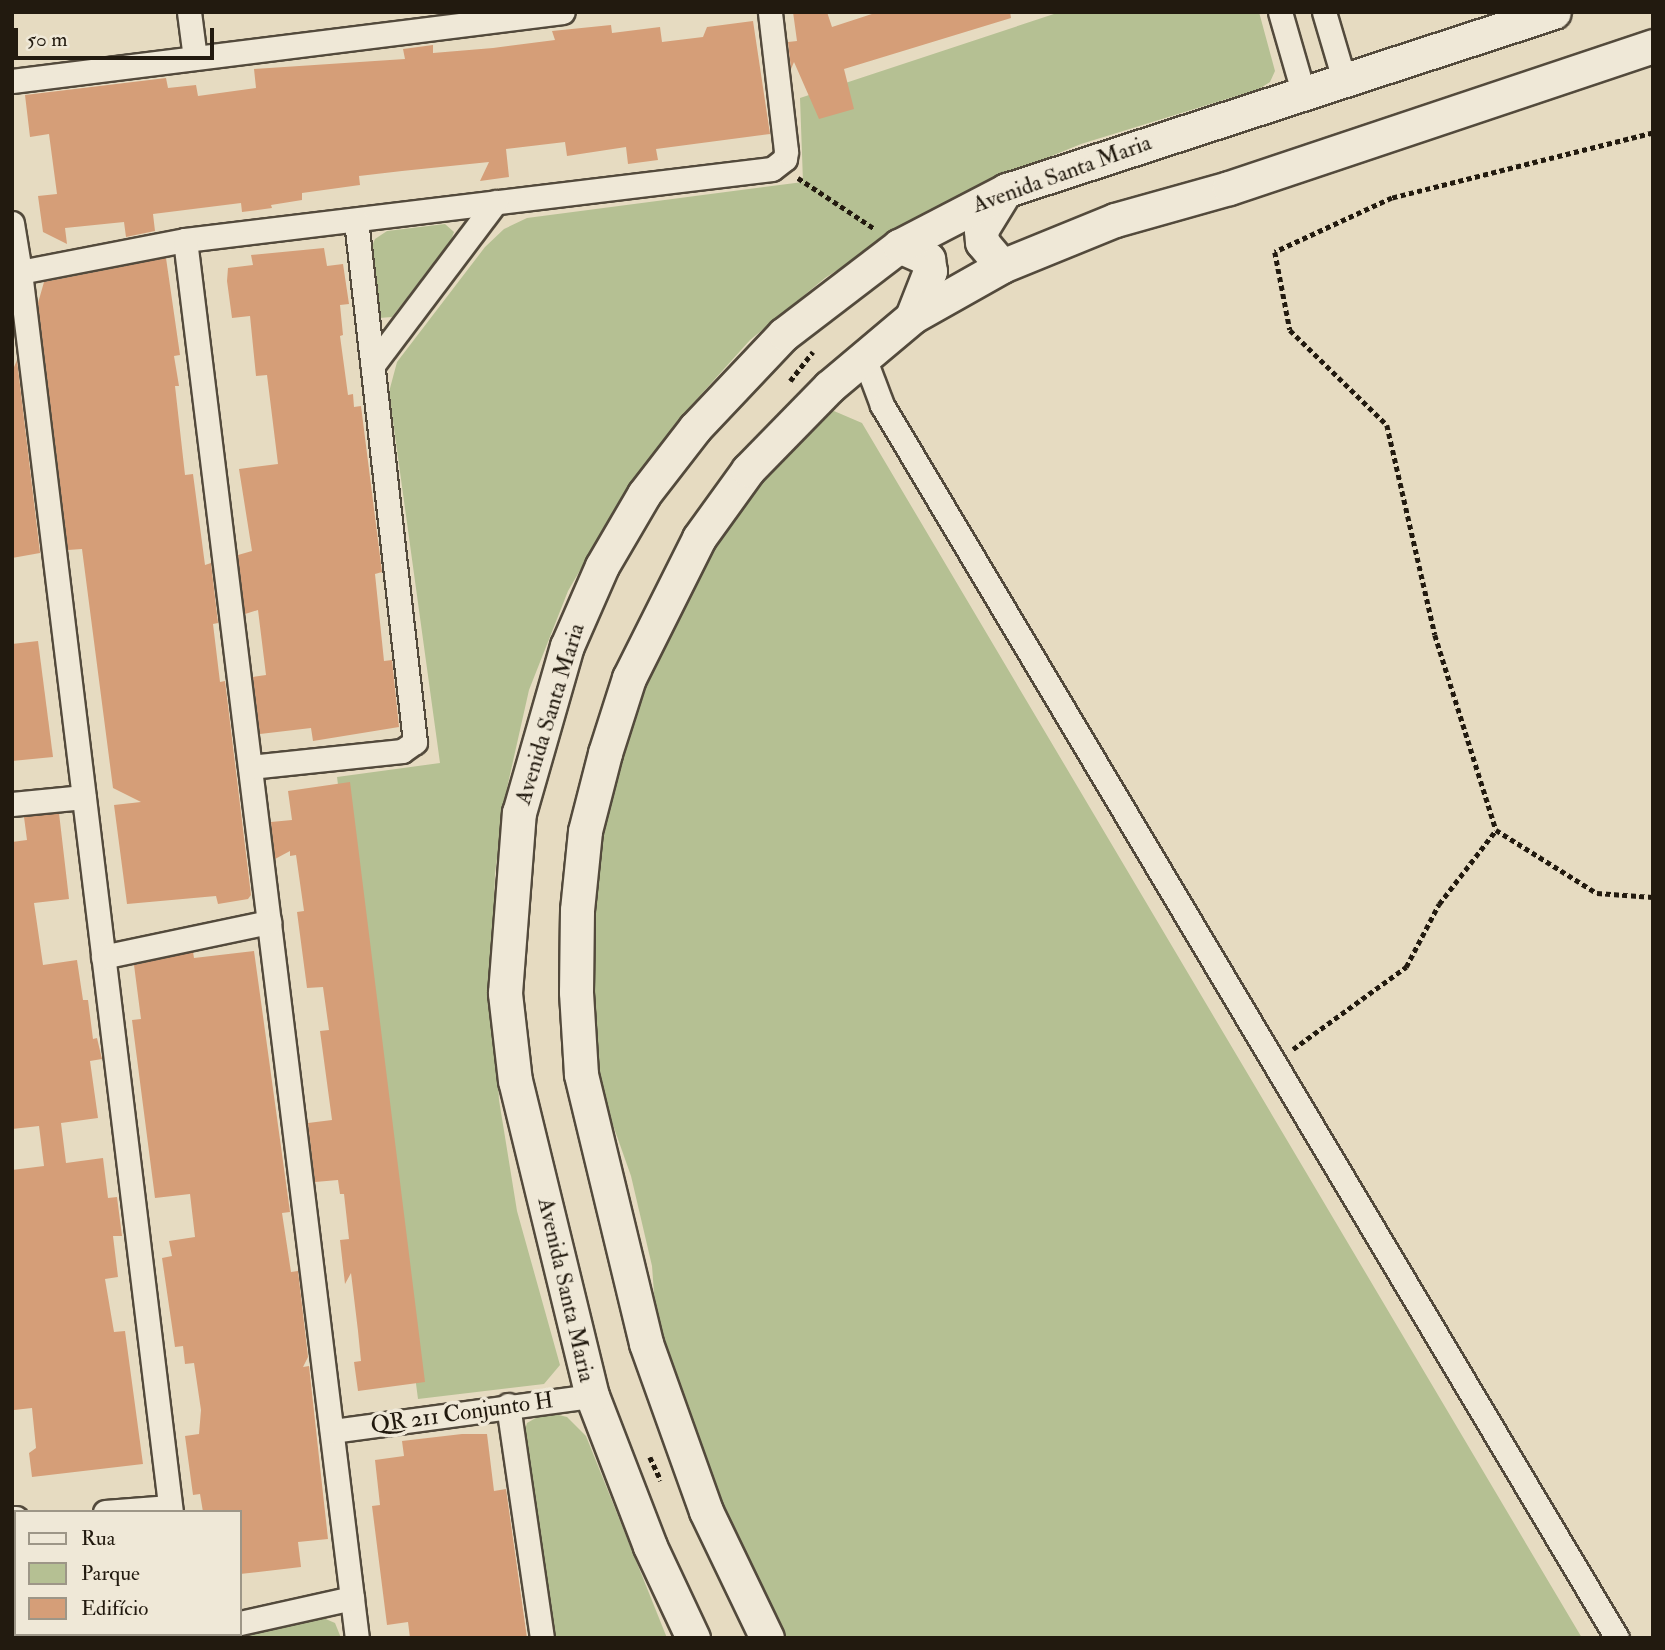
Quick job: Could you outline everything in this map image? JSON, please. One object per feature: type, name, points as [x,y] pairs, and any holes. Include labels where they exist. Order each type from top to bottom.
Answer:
[{"type":"main road","name":"Avenida Santa Maria","points":[[693,1638],[650,1546],[592,1396],[515,1081],[505,993],[520,813],[568,646],[602,566],[644,494],[695,428],[784,334],[899,246],[1007,190],[1203,123],[1345,83],[1554,12]]},
{"type":"main road","points":[[766,1638],[706,1511],[646,1343],[581,1074],[577,910],[585,831],[605,753],[629,678],[662,605],[699,538],[748,470],[829,387],[865,360],[912,317],[1002,266],[1115,220],[1229,188],[1651,45]]},
{"type":"main road","points":[[1002,266],[982,242],[981,230],[1007,190]]},
{"type":"main road","points":[[899,246],[928,260],[930,271],[912,317]]},
{"type":"street","points":[[189,12],[195,58]]},
{"type":"street","points":[[12,81],[563,12]]},
{"type":"street","points":[[20,272],[185,240],[780,165],[786,151],[770,12]]},
{"type":"street","points":[[1280,12],[1304,95]]},
{"type":"street","points":[[1324,12],[1345,83]]},
{"type":"street","points":[[373,365],[496,202]]},
{"type":"street","points":[[250,767],[402,751],[415,742],[356,219]]},
{"type":"street","points":[[12,223],[171,1510]]},
{"type":"street","points":[[185,240],[357,1638]]},
{"type":"street","points":[[865,360],[882,405],[1616,1638]]},
{"type":"street","points":[[12,804],[84,797]]},
{"type":"street","points":[[103,957],[269,922]]},
{"type":"street","name":"QR 211 Conjunto H","points":[[332,1431],[508,1405],[592,1396]]},
{"type":"street","points":[[508,1405],[542,1638]]},
{"type":"street","points":[[242,1623],[352,1598]]},
{"type":"path","points":[[1653,132],[1392,198],[1275,251],[1290,330],[1387,425],[1435,635],[1496,830],[1597,893],[1653,897]]},
{"type":"path","points":[[780,165],[899,246]]},
{"type":"path","points":[[786,387],[822,345]]},
{"type":"path","points":[[1274,1062],[1406,967],[1439,904],[1496,830]]},
{"type":"path","points":[[646,1448],[663,1486]]},
{"type":"green space","points":[[1060,12],[1259,12],[1275,71],[1270,82],[1259,89],[1081,144],[988,182],[908,224],[825,278],[750,340],[679,419],[630,484],[568,591],[529,690],[507,788],[495,873],[492,973],[499,1100],[517,1211],[560,1365],[544,1384],[418,1399],[337,777],[440,763],[389,392],[397,362],[485,247],[504,229],[527,218],[803,182],[800,98]]},
{"type":"green space","points":[[445,224],[454,232],[451,240],[392,317],[379,318],[369,253],[375,239],[387,231]]},
{"type":"green space","points":[[834,411],[862,423],[1582,1638],[778,1638],[723,1522],[657,1334],[652,1266],[631,1176],[596,1077],[587,994],[596,836],[614,756],[670,610],[756,477],[823,413]]},
{"type":"green space","points":[[546,1412],[567,1417],[586,1436],[667,1638],[549,1638],[523,1437],[527,1423]]},
{"type":"green space","points":[[321,1617],[335,1623],[341,1638],[209,1638],[242,1636],[242,1632]]},
{"type":"building","points":[[793,12],[827,12],[832,27],[878,12],[1010,12],[1011,18],[844,69],[854,109],[819,119],[794,62],[791,69],[788,42],[797,41]]},
{"type":"building","points":[[753,21],[770,134],[656,149],[658,160],[628,164],[626,147],[567,156],[565,142],[506,149],[509,177],[480,181],[489,162],[359,176],[360,185],[302,193],[302,200],[271,205],[272,208],[242,212],[241,203],[153,214],[155,231],[126,237],[124,222],[65,228],[67,244],[43,232],[38,196],[57,194],[49,134],[30,137],[25,95],[166,78],[168,88],[196,85],[198,96],[256,88],[254,69],[405,59],[403,49],[433,45],[433,53],[493,48],[555,40],[552,31],[611,25],[612,33],[660,27],[662,42],[703,37],[707,27]]},
{"type":"building","points":[[324,248],[327,266],[343,264],[349,304],[340,305],[343,335],[340,336],[348,395],[353,394],[354,407],[361,406],[382,572],[375,574],[384,661],[392,660],[399,727],[313,741],[311,728],[260,734],[253,677],[266,675],[258,610],[245,614],[238,555],[252,551],[239,469],[278,464],[267,375],[256,376],[250,316],[232,318],[227,281],[228,268],[253,265],[251,255]]},
{"type":"building","points":[[166,258],[180,355],[174,356],[179,386],[175,386],[185,475],[193,474],[205,565],[211,563],[218,623],[213,624],[220,682],[225,681],[251,895],[248,899],[218,904],[216,896],[127,904],[114,805],[141,802],[113,788],[82,549],[68,550],[38,303],[44,282]]},
{"type":"building","points":[[17,360],[40,553],[12,558],[12,372]]},
{"type":"building","points":[[38,641],[53,757],[12,761],[12,644]]},
{"type":"building","points":[[350,782],[425,1382],[358,1391],[354,1362],[361,1361],[358,1331],[351,1273],[345,1284],[340,1240],[349,1239],[344,1194],[340,1194],[338,1180],[315,1182],[308,1123],[332,1120],[320,1031],[329,1030],[323,987],[307,988],[297,912],[304,911],[296,855],[290,856],[290,851],[275,859],[271,822],[292,820],[288,791]]},
{"type":"building","points":[[59,813],[69,899],[34,903],[43,965],[77,960],[83,1000],[88,1000],[93,1039],[97,1038],[102,1059],[90,1061],[98,1118],[61,1123],[66,1163],[103,1158],[108,1198],[117,1197],[122,1236],[113,1236],[118,1277],[105,1279],[114,1332],[125,1331],[143,1464],[32,1477],[29,1453],[36,1448],[32,1408],[14,1410],[12,1395],[12,1170],[44,1166],[39,1126],[12,1129],[12,842],[27,840],[24,817]]},
{"type":"building","points":[[254,951],[290,1212],[282,1213],[291,1272],[298,1271],[308,1357],[303,1367],[309,1366],[328,1539],[298,1542],[301,1567],[242,1574],[242,1510],[203,1510],[200,1494],[193,1495],[185,1436],[199,1434],[201,1410],[194,1363],[185,1364],[183,1346],[175,1347],[162,1258],[172,1256],[169,1241],[195,1237],[190,1194],[155,1198],[132,1020],[141,1019],[134,965],[193,952],[194,958]]},
{"type":"building","points":[[487,1434],[494,1491],[506,1489],[527,1638],[410,1638],[408,1622],[387,1625],[372,1506],[380,1505],[375,1460],[404,1456],[402,1441]]}]
